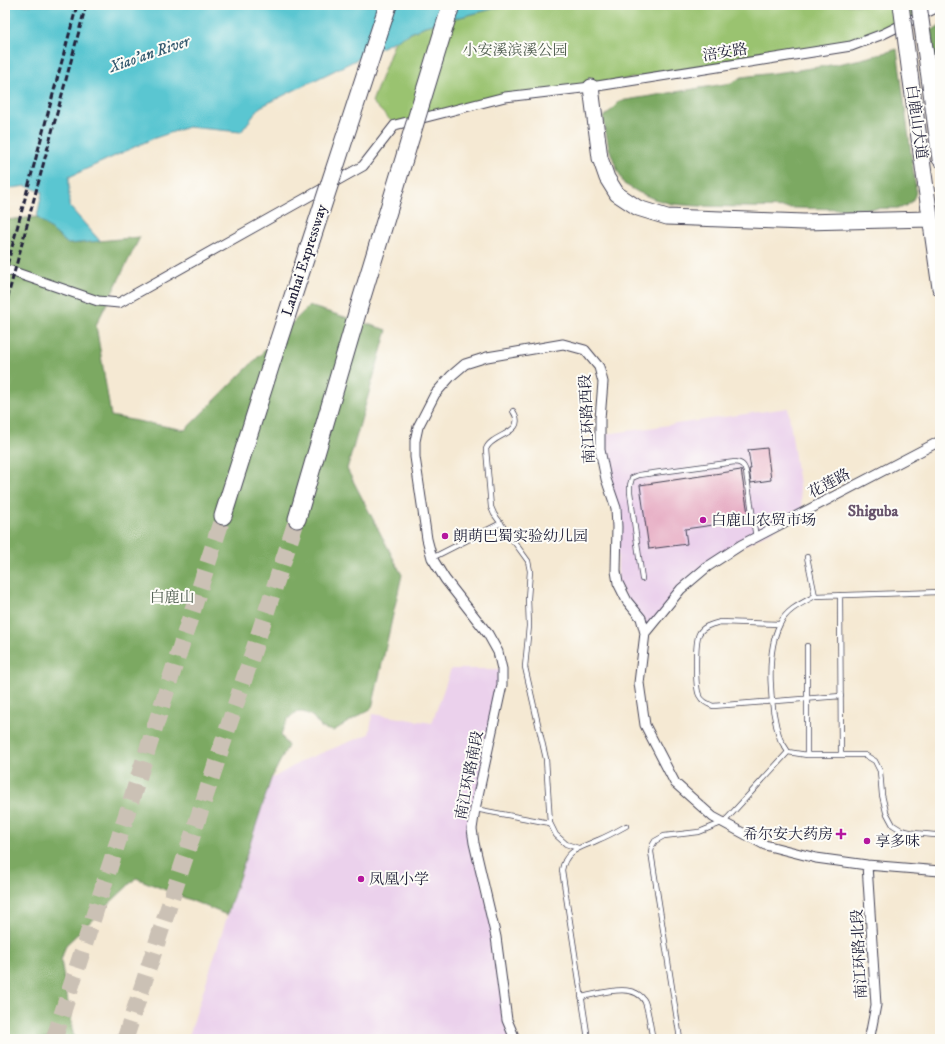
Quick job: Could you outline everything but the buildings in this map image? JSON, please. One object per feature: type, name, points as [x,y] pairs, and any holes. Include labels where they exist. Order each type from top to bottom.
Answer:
[{"type":"highway","name":"Lanhai Expressway","points":[[223,516],[388,5]]},
{"type":"highway","points":[[297,519],[450,5]]},
{"type":"main road","name":"白鹿山大道","points":[[901,5],[940,288]]},
{"type":"main road","name":"白鹿山大道","points":[[919,5],[940,159]]},
{"type":"main road","points":[[591,87],[600,158],[607,178],[617,194],[638,208],[667,217],[789,222],[930,219]]},
{"type":"street","name":"涪安路","points":[[5,269],[98,301],[119,303],[363,166],[395,125],[506,97],[591,87],[851,46],[883,34],[940,6]]},
{"type":"street","name":"南江环路西段","points":[[432,558],[427,539],[415,457],[415,441],[418,427],[435,394],[450,376],[465,364],[487,357],[563,344],[585,350],[599,366],[603,382],[600,419],[600,450],[606,479],[616,508],[618,527],[616,571],[618,583],[627,601],[641,618],[645,633],[639,683],[645,724],[675,783],[713,817],[765,844],[816,858],[867,865],[940,870]]},
{"type":"street","name":"花莲路","points":[[645,633],[681,589],[707,567],[741,545],[940,442]]},
{"type":"street","name":"南江环路南段","points":[[432,558],[445,579],[488,634],[498,652],[502,669],[502,685],[474,809],[472,829],[496,937],[507,1020],[515,1039]]},
{"type":"street","name":"南江环路北段","points":[[867,865],[876,1005],[870,1036],[868,1039]]},
{"type":"lane","points":[[513,412],[517,421],[516,426],[512,430],[490,442],[486,449],[491,507],[494,514],[524,553],[528,561],[530,571],[528,604],[529,626],[525,667],[546,759],[550,824],[556,835],[566,844],[578,848]]},
{"type":"lane","points":[[642,579],[630,492],[632,478],[639,475],[735,462],[741,463],[745,466],[756,538]]},
{"type":"lane","points":[[432,558],[500,522]]},
{"type":"lane","points":[[807,557],[815,596]]},
{"type":"lane","points":[[940,592],[815,596],[801,603],[788,613],[780,624],[774,640],[771,660],[771,691],[775,718],[780,740],[788,752],[807,755],[865,755],[875,761],[880,771],[882,795],[886,812],[893,825],[902,830],[914,833],[935,835],[940,833]]},
{"type":"lane","points":[[840,595],[841,755]]},
{"type":"lane","points":[[780,624],[720,622],[704,628],[700,633],[697,642],[696,687],[699,696],[705,703],[712,706],[840,696]]},
{"type":"lane","points":[[807,646],[807,755]]},
{"type":"lane","points":[[680,1039],[651,852],[652,846],[655,841],[664,836],[699,832],[724,822],[788,752]]},
{"type":"lane","points":[[474,809],[550,824]]},
{"type":"lane","points":[[582,1039],[588,1038],[562,870],[565,860],[578,848],[598,841],[626,826]]},
{"type":"lane","points":[[581,996],[633,990],[641,996],[645,1003],[653,1039]]},
{"type":"shaded area","name":"白鹿山农贸市场","points":[[788,408],[803,513],[707,567],[645,633],[618,583],[617,527],[600,435]]},
{"type":"shaded area","name":"凤凰小学","points":[[451,669],[502,669],[472,829],[515,1039],[188,1039],[271,779],[304,760],[369,734],[373,714],[432,723]]},
{"type":"green space","name":"小安溪滨溪公园","points":[[508,5],[940,5],[851,46],[505,97],[395,125],[372,102],[395,41],[425,26]]},
{"type":"green space","points":[[940,25],[940,95],[931,31]]},
{"type":"green space","points":[[897,49],[916,190],[912,201],[901,208],[844,209],[697,206],[672,204],[654,199],[624,184],[617,169],[609,148],[603,118],[620,101],[731,83],[742,77],[801,70],[859,60]]},
{"type":"green space","name":"白鹿山","points":[[37,217],[68,244],[140,237],[96,325],[111,416],[185,430],[309,306],[387,330],[347,469],[402,575],[372,708],[333,731],[321,727],[313,717],[307,713],[301,712],[292,715],[286,724],[281,735],[288,746],[271,779],[227,915],[136,878],[66,945],[61,960],[74,1039],[5,1039],[5,220]]},
{"type":"water","name":"Xiao'an River","points":[[508,5],[425,26],[260,107],[241,132],[188,127],[152,139],[69,177],[69,206],[100,241],[68,244],[37,217],[42,192],[26,186],[5,189],[5,6]]},
{"type":"tunnel","points":[[54,1039],[223,516]]},
{"type":"tunnel","points":[[125,1039],[297,519]]},
{"type":"railway","points":[[5,273],[77,5]]},
{"type":"railway","points":[[5,307],[86,5]]},
{"type":"place","name":"白鹿山农贸市场","points":[[703,520]]},
{"type":"place","name":"朗萌巴蜀实验幼儿园","points":[[445,536]]},
{"type":"place","name":"希尔安大药房","points":[[841,834]]},
{"type":"place","name":"享多味","points":[[867,841]]},
{"type":"place","name":"凤凰小学","points":[[361,879]]},
{"type":"district","name":"Shiguba","points":[[873,510]]}]
